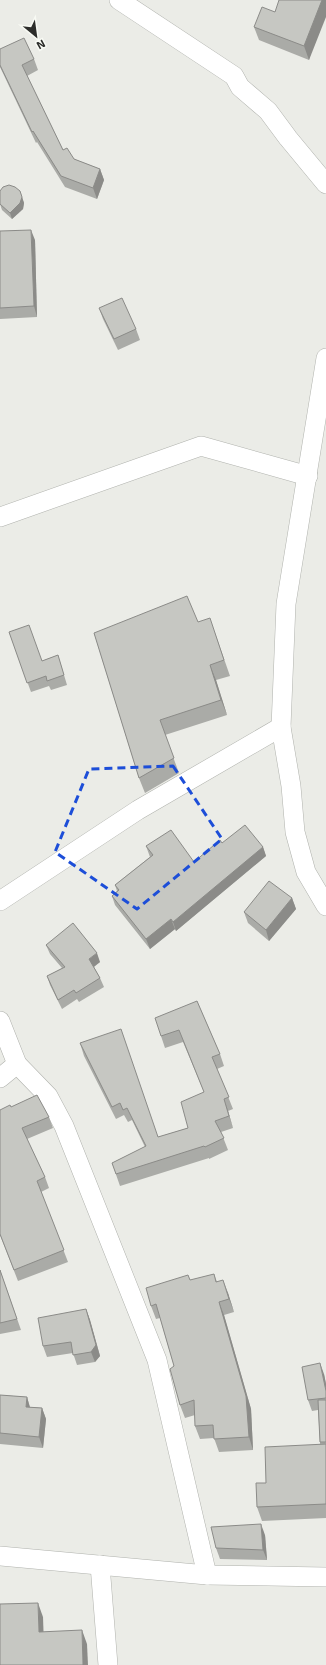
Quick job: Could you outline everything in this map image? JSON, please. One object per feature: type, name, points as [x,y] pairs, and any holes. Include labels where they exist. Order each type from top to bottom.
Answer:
[{"type":"street","points":[[119,0],[234,76],[240,87],[268,111],[326,184]]},
{"type":"street","points":[[326,358],[286,604],[281,727],[291,786],[295,832],[306,872],[326,906]]},
{"type":"street","points":[[0,517],[201,446],[308,476]]},
{"type":"street","points":[[0,901],[138,810],[281,727]]},
{"type":"street","points":[[0,1021],[17,1064],[48,1096],[64,1126],[157,1360],[207,1575]]},
{"type":"street","points":[[0,1078],[17,1064]]},
{"type":"street","points":[[0,1556],[207,1575],[326,1577]]},
{"type":"street","points":[[100,1565],[108,1665]]},
{"type":"highlighted area","points":[[173,766],[222,839],[137,909],[55,852],[89,769]]},
{"type":"building","points":[[279,0],[322,0],[304,46],[254,27],[262,7],[275,12]]},
{"type":"building","points":[[24,38],[34,59],[22,65],[63,150],[67,148],[74,159],[100,169],[93,188],[61,176],[33,131],[32,132],[0,65],[0,49]]},
{"type":"building","points":[[9,185],[20,191],[22,197],[20,203],[10,213],[0,204],[0,191],[3,187]]},
{"type":"building","points":[[31,230],[34,306],[0,308],[0,231]]},
{"type":"building","points":[[122,298],[136,329],[114,339],[99,308]]},
{"type":"building","points":[[187,596],[198,622],[210,618],[224,660],[210,665],[221,700],[160,720],[174,758],[139,778],[94,633]]},
{"type":"building","points":[[29,625],[42,661],[58,655],[64,675],[47,681],[46,676],[27,683],[9,632]]},
{"type":"building","points":[[245,825],[263,847],[173,922],[171,919],[146,939],[112,896],[119,890],[115,885],[153,855],[146,846],[171,830],[194,862],[220,840],[222,843]]},
{"type":"building","points":[[269,881],[292,898],[266,930],[244,912]]},
{"type":"building","points":[[73,923],[97,953],[89,959],[100,978],[76,993],[74,990],[58,1000],[47,976],[65,967],[46,945]]},
{"type":"building","points":[[197,1001],[220,1054],[212,1057],[229,1097],[224,1099],[229,1116],[215,1121],[224,1138],[205,1147],[204,1146],[116,1174],[112,1163],[146,1146],[127,1108],[123,1110],[120,1103],[112,1107],[80,1043],[121,1029],[158,1137],[188,1128],[181,1102],[204,1092],[179,1030],[161,1036],[155,1018]]},
{"type":"building","points":[[37,1095],[49,1117],[22,1128],[45,1177],[37,1181],[64,1250],[14,1270],[0,1234],[0,1110],[10,1105],[11,1107]]},
{"type":"building","points":[[0,1270],[17,1319],[0,1323]]},
{"type":"building","points":[[214,1274],[216,1282],[223,1280],[229,1299],[219,1302],[246,1396],[249,1437],[214,1439],[213,1425],[195,1426],[194,1400],[180,1405],[170,1369],[174,1366],[156,1304],[151,1306],[146,1288],[188,1275],[190,1280]]},
{"type":"building","points":[[86,1309],[96,1345],[91,1352],[73,1355],[71,1342],[43,1346],[38,1318]]},
{"type":"building","points":[[320,1363],[326,1398],[308,1400],[302,1367]]},
{"type":"building","points":[[0,1395],[27,1397],[26,1407],[42,1408],[39,1437],[0,1433]]},
{"type":"building","points":[[318,1400],[326,1400],[326,1442],[320,1442]]},
{"type":"building","points":[[326,1444],[326,1504],[257,1507],[256,1483],[266,1483],[265,1447]]},
{"type":"building","points":[[261,1524],[263,1550],[216,1548],[211,1527]]},
{"type":"building","points":[[38,1603],[39,1632],[82,1630],[83,1665],[0,1665],[0,1604]]}]
